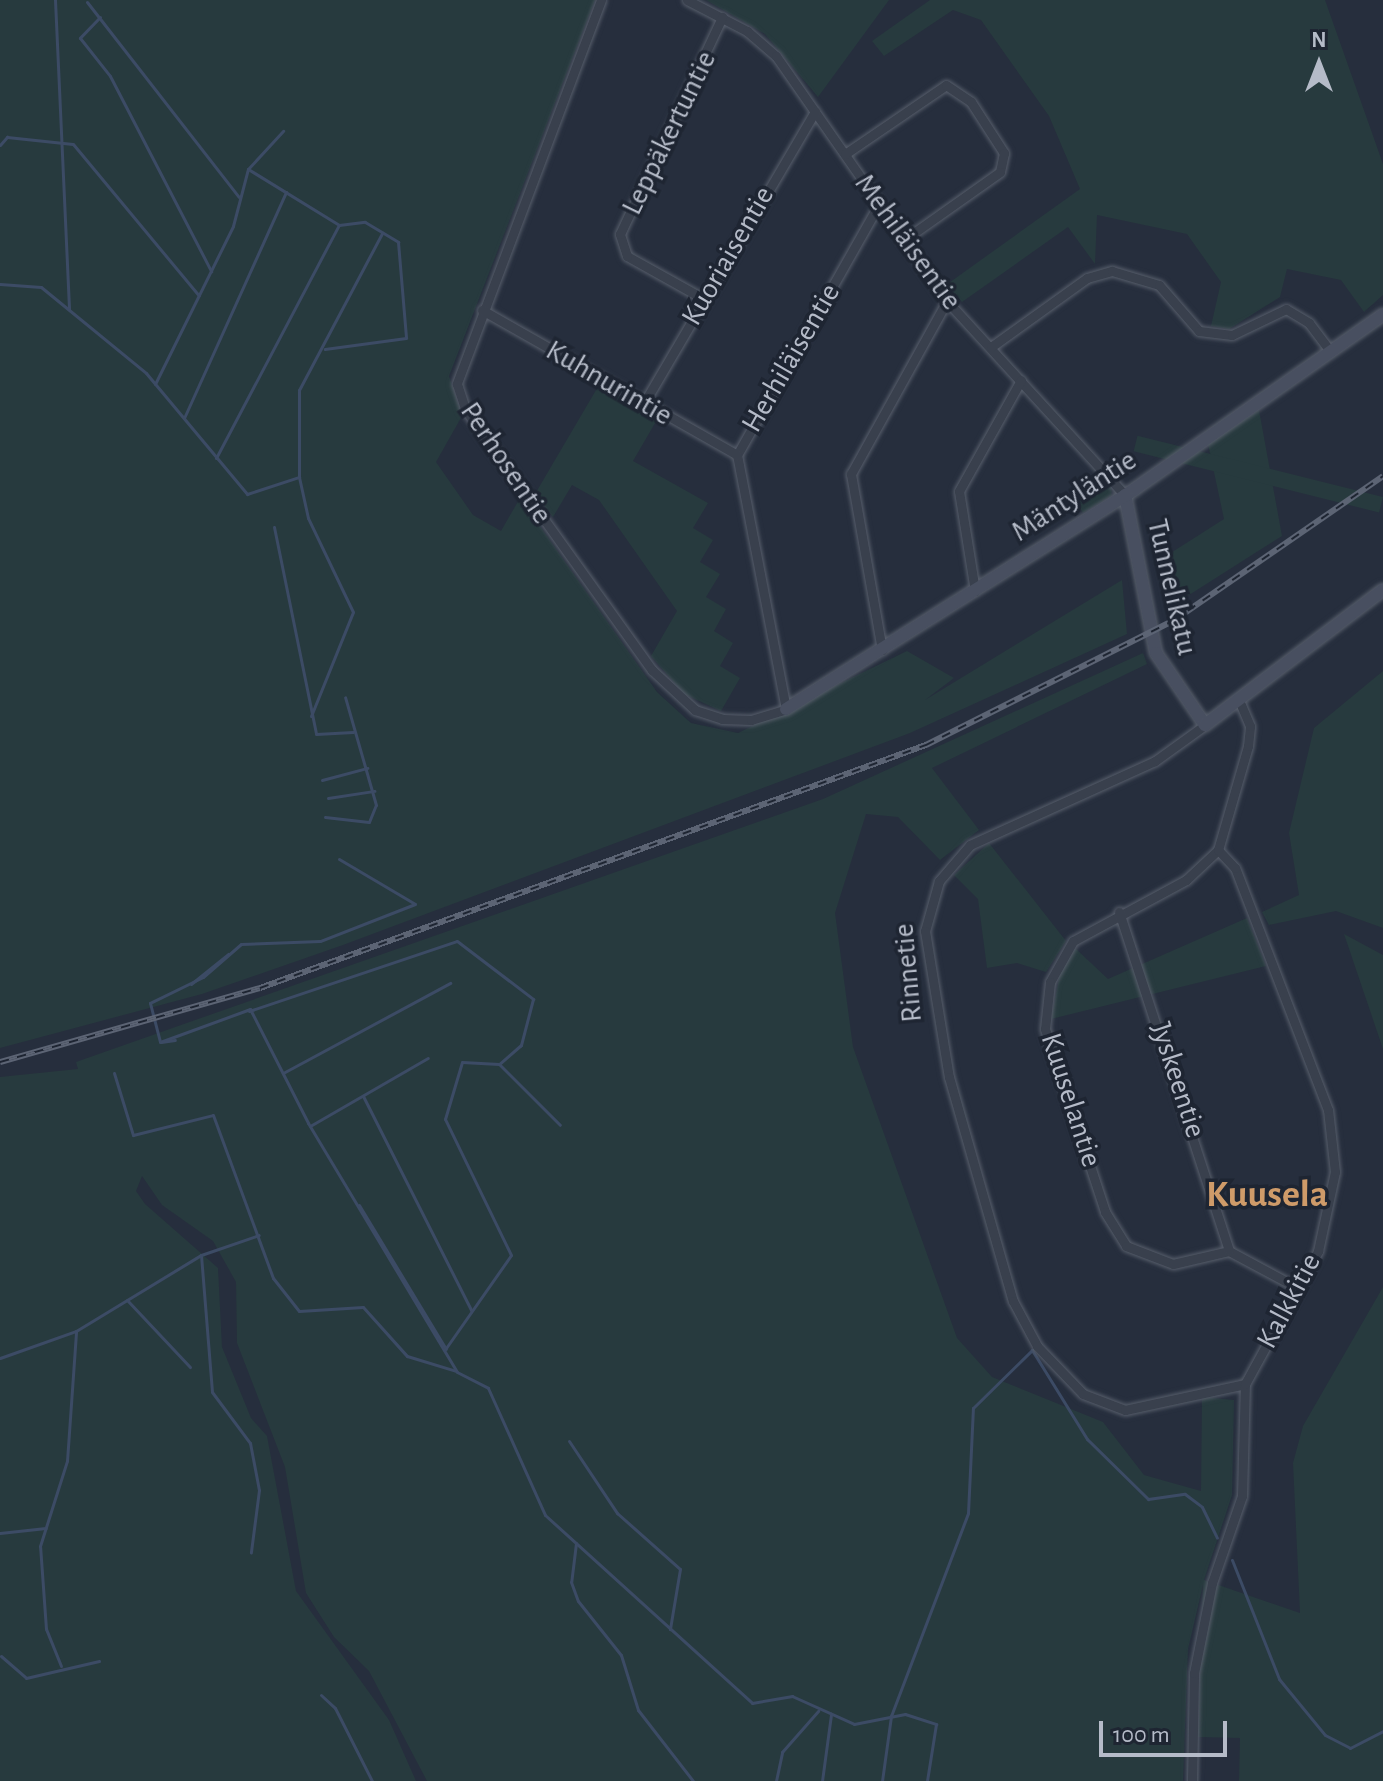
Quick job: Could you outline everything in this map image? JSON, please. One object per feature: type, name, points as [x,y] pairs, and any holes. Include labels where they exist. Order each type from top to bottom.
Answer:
[{"type":"street","name":"Perhosentie","points":[[601,0],[482,310],[457,384],[465,409],[652,670],[695,710],[722,719],[751,720],[786,709]]},
{"type":"street","name":"Mehiläisentie","points":[[687,0],[722,17],[776,56],[947,301],[1125,495]]},
{"type":"street","name":"Leppäkertuntie","points":[[704,299],[627,256],[620,234],[722,17]]},
{"type":"street","points":[[845,154],[946,85],[971,102],[1004,153],[1000,172],[904,240]]},
{"type":"street","name":"Kuoriaisentie","points":[[644,403],[815,112]]},
{"type":"street","name":"Herhiläisentie","points":[[786,709],[737,455],[879,204]]},
{"type":"street","points":[[991,347],[1087,278],[1112,271],[1159,285],[1199,331],[1232,335],[1286,309],[1309,323],[1331,352]]},
{"type":"street","points":[[882,650],[851,474],[947,301]]},
{"type":"street","name":"Kuhnurintie","points":[[482,310],[737,455]]},
{"type":"street","name":"Mäntyläntie","points":[[786,709],[1125,495],[1383,315]]},
{"type":"street","points":[[975,591],[959,491],[1021,380]]},
{"type":"street","name":"Tunnelikatu","points":[[1125,495],[1156,653],[1205,725]]},
{"type":"street","name":"Rinnetie","points":[[1245,1384],[1125,1410],[1083,1394],[1037,1346],[1013,1301],[952,1091],[925,931],[939,881],[970,845],[1155,761],[1383,590]]},
{"type":"street","points":[[1218,850],[1248,746],[1250,726],[1239,700]]},
{"type":"street","name":"Kuuselantie","points":[[1218,850],[1186,880],[1084,930],[1057,965],[1045,1002],[1050,1047],[1105,1212],[1126,1246],[1173,1264],[1229,1251]]},
{"type":"street","name":"Kalkkitie","points":[[1192,1781],[1194,1673],[1212,1583],[1242,1496],[1245,1384],[1298,1288],[1327,1226],[1334,1142],[1262,934],[1235,868],[1218,850]]},
{"type":"street","name":"Jyskeentie","points":[[1119,912],[1229,1251]]},
{"type":"street","points":[[1229,1251],[1298,1288]]},
{"type":"green space","points":[[0,0],[595,0],[449,376],[462,416],[436,462],[473,515],[501,531],[520,498],[657,692],[691,723],[738,733],[907,651],[954,678],[925,700],[1122,580],[1127,634],[910,733],[343,945],[202,994],[0,1048]]},
{"type":"green space","points":[[706,0],[889,0],[818,97],[765,34]]},
{"type":"green space","points":[[930,0],[1325,0],[1383,164],[1383,295],[1364,312],[1341,280],[1287,269],[1280,297],[1229,329],[1211,326],[1221,282],[1187,234],[1097,215],[1095,264],[1068,227],[962,302],[946,285],[1080,189],[1049,116],[981,20],[953,10],[884,56],[872,41]]},
{"type":"green space","points":[[599,385],[658,418],[633,461],[708,503],[693,528],[713,540],[700,562],[720,574],[706,597],[726,609],[714,631],[733,643],[720,666],[740,678],[721,711],[684,694],[651,656],[677,611],[599,500],[572,485],[553,517],[535,494]]},
{"type":"green space","points":[[1259,410],[1282,536],[1167,609],[1155,563],[1224,519],[1208,444]]},
{"type":"green space","points":[[1138,436],[1383,497],[1379,513],[1134,451]]},
{"type":"green space","points":[[1093,483],[1110,483],[1112,495],[1083,513],[1077,504]]},
{"type":"green space","points":[[1143,653],[1147,664],[932,768],[979,830],[940,860],[898,817],[866,814],[835,913],[853,1047],[957,1338],[992,1377],[1103,1422],[1144,1475],[1201,1491],[1202,1397],[1234,1400],[1232,1495],[1204,1580],[1300,1613],[1293,1463],[1303,1426],[1383,1287],[1383,1781],[1239,1781],[1240,1738],[1198,1737],[1203,1585],[1188,1649],[1183,1781],[427,1781],[369,1671],[334,1637],[306,1593],[285,1467],[237,1343],[236,1282],[213,1241],[162,1205],[142,1176],[136,1191],[145,1204],[218,1268],[222,1347],[251,1418],[267,1436],[296,1591],[389,1720],[416,1781],[0,1781],[0,1077],[78,1069],[76,1062],[823,799]]},
{"type":"green space","points":[[1383,671],[1383,928],[1336,911],[1269,925],[1262,912],[1299,895],[1289,833],[1314,728]]},
{"type":"green space","points":[[989,843],[1066,941],[1046,972],[1017,963],[987,968],[978,899],[954,875]]},
{"type":"green space","points":[[1247,918],[1266,966],[1051,1019],[1060,974],[1075,948],[1108,979]]},
{"type":"green space","points":[[1344,934],[1383,955],[1383,1049]]},
{"type":"waterway","points":[[55,0],[69,309]]},
{"type":"waterway","points":[[87,2],[239,197]]},
{"type":"waterway","points":[[100,17],[80,38],[110,76],[211,271]]},
{"type":"waterway","points":[[155,384],[233,226],[248,169],[283,131]]},
{"type":"waterway","points":[[0,145],[7,137],[73,144],[199,296]]},
{"type":"waterway","points":[[248,169],[339,225],[365,222],[398,242],[406,338],[325,349]]},
{"type":"waterway","points":[[184,418],[286,192]]},
{"type":"waterway","points":[[216,458],[339,225]]},
{"type":"waterway","points":[[311,716],[353,612],[308,518],[299,477],[299,390],[382,233]]},
{"type":"waterway","points":[[0,284],[41,287],[146,373],[247,494],[299,477]]},
{"type":"waterway","points":[[274,527],[316,734],[353,732]]},
{"type":"waterway","points":[[325,817],[369,822],[376,805],[345,697]]},
{"type":"waterway","points":[[322,780],[367,768]]},
{"type":"waterway","points":[[328,798],[374,791]]},
{"type":"waterway","points":[[339,859],[415,904],[320,941],[241,944],[203,977],[150,1003],[160,1042],[250,1009],[308,1123],[457,1372],[488,1388],[545,1515],[752,1703],[792,1696],[854,1724],[905,1714],[936,1724],[927,1781]]},
{"type":"waterway","points":[[249,1011],[457,941],[533,999],[521,1045],[499,1064]]},
{"type":"waterway","points":[[191,984],[228,954]]},
{"type":"waterway","points":[[283,1073],[450,983]]},
{"type":"waterway","points":[[161,1042],[175,1040]]},
{"type":"waterway","points":[[310,1126],[428,1058]]},
{"type":"waterway","points":[[446,1348],[511,1255],[445,1119],[462,1062],[499,1064],[560,1125]]},
{"type":"waterway","points":[[114,1073],[133,1135],[213,1115],[273,1278],[299,1311],[363,1307],[407,1356],[456,1371]]},
{"type":"waterway","points":[[363,1096],[471,1310]]},
{"type":"waterway","points":[[359,1205],[446,1349]]},
{"type":"waterway","points":[[0,1358],[76,1331],[201,1255],[259,1235]]},
{"type":"waterway","points":[[201,1255],[212,1392],[250,1443],[259,1490],[251,1552]]},
{"type":"waterway","points":[[127,1300],[190,1367]]},
{"type":"waterway","points":[[61,1666],[46,1629],[40,1546],[67,1461],[76,1331]]},
{"type":"waterway","points":[[882,1781],[891,1716],[968,1513],[973,1408],[1032,1350],[1087,1439],[1148,1499],[1185,1494],[1202,1507],[1217,1538]]},
{"type":"waterway","points":[[569,1441],[617,1513],[680,1569],[670,1629]]},
{"type":"waterway","points":[[0,1533],[46,1528]]},
{"type":"waterway","points":[[576,1543],[571,1582],[578,1601],[621,1655],[638,1710],[693,1781]]},
{"type":"waterway","points":[[1232,1560],[1279,1679],[1325,1735],[1350,1748],[1383,1731]]},
{"type":"waterway","points":[[1,1656],[26,1678],[99,1661]]},
{"type":"waterway","points":[[321,1695],[335,1708],[372,1781]]},
{"type":"waterway","points":[[776,1781],[782,1752],[818,1711]]},
{"type":"waterway","points":[[822,1781],[831,1714]]},
{"type":"railway","points":[[0,1062],[260,988],[926,745],[1173,621],[1383,476]]},
{"type":"district","name":"Kuusela","points":[[1267,1196]]}]
